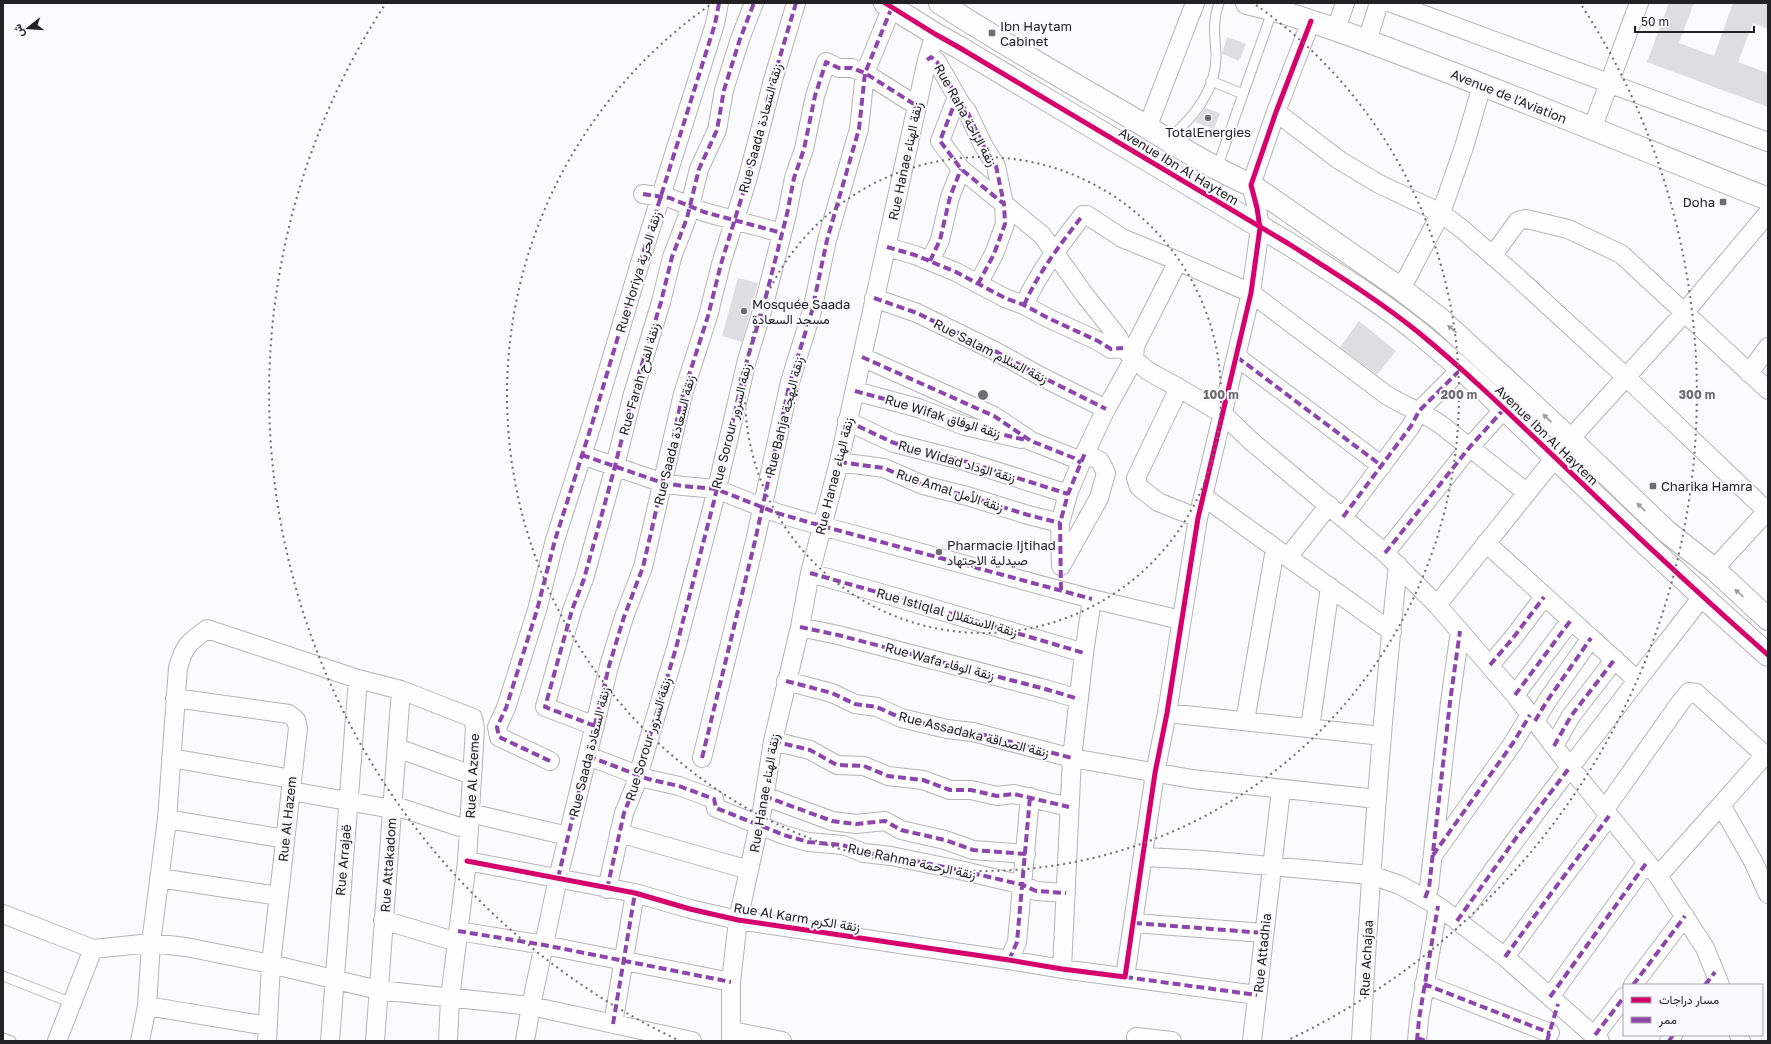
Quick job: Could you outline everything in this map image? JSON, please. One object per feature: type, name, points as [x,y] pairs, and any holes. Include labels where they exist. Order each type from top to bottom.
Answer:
[{"type":"street","name":"Rue Horiya زنقة الحرية","points":[[550,761],[499,738],[497,727],[506,708],[537,610],[555,540],[715,24],[720,3]]},
{"type":"street","name":"Rue Farah زنقة الفرح","points":[[595,726],[545,707],[572,610],[584,579],[633,394],[661,302],[672,257],[690,206],[699,169],[717,130],[724,90],[740,39],[754,3]]},
{"type":"street","name":"Rue Saada زنقة السعادة","points":[[525,1041],[558,878],[595,726],[620,631],[643,567],[683,394],[708,316],[721,264],[748,177],[773,80],[796,3]]},
{"type":"street","name":"Avenue Ibn Al Haytem","points":[[940,3],[980,29],[1168,140],[1231,176],[1251,185],[1401,289],[1459,335],[1666,531],[1714,569],[1768,619]]},
{"type":"street","points":[[1148,128],[1195,3]]},
{"type":"street","name":"Avenue de l'Aviation","points":[[1246,3],[1311,21],[1368,41],[1768,199]]},
{"type":"street","points":[[1336,29],[1345,3]]},
{"type":"street","points":[[1368,41],[1379,3]]},
{"type":"street","points":[[1392,3],[1768,142]]},
{"type":"street","points":[[1592,130],[1608,82],[1639,3]]},
{"type":"street","name":"Avenue Ibn Al Haytem","points":[[891,4],[935,34],[1318,262],[1372,298],[1417,332],[1461,369],[1702,597],[1768,655]]},
{"type":"street","name":"Rue Bahja زنقة البهجة","points":[[702,758],[762,507],[790,382],[812,311],[827,240],[860,129],[865,72],[891,4]]},
{"type":"street","points":[[1126,978],[1155,773],[1167,713],[1198,518],[1251,293],[1260,228],[1251,185],[1276,112],[1311,21]]},
{"type":"street","name":"Rue Hanae زنقة الهناء","points":[[731,1036],[732,982],[738,920],[759,825],[773,741],[800,627],[810,573],[839,462],[927,60],[935,34]]},
{"type":"street","name":"Rue Raha زنقة الراحة","points":[[927,60],[931,56],[934,58],[967,111],[983,145],[996,166],[1004,204],[1005,224],[994,254],[978,284]]},
{"type":"street","name":"Rue Sorour زنقة السرور","points":[[607,889],[624,813],[638,775],[676,648],[747,360],[763,308],[794,178],[804,149],[815,96],[826,62],[839,68],[852,68],[865,72],[917,106]]},
{"type":"street","points":[[1401,289],[1441,213],[1464,147],[1482,85]]},
{"type":"street","points":[[957,97],[940,141],[961,169],[1042,235],[1093,307],[1129,353],[1159,377],[1222,414],[1251,441],[1329,505],[1398,565],[1437,605],[1515,695],[1570,767],[1653,869],[1706,948],[1713,981]]},
{"type":"street","points":[[1276,112],[1339,160],[1379,184],[1441,213],[1493,255],[1626,377],[1768,511],[1714,569]]},
{"type":"street","points":[[930,261],[940,240],[950,196],[961,169]]},
{"type":"street","points":[[643,194],[662,196],[704,212],[782,233]]},
{"type":"street","points":[[1437,605],[1570,439],[1684,313],[1768,213]]},
{"type":"street","points":[[1024,305],[1029,293],[1055,254],[1083,215],[1087,215],[1122,238],[1251,293],[1385,394],[1399,403],[1428,415],[1526,492]]},
{"type":"street","points":[[1493,255],[1518,221],[1526,219],[1568,229],[1621,254],[1768,390]]},
{"type":"street","points":[[887,247],[930,261],[1005,298],[1024,305],[1098,341],[1111,349],[1129,353]]},
{"type":"street","points":[[1061,590],[1060,523],[1068,494],[1129,353],[1135,346],[1178,261]]},
{"type":"street","name":"Rue Salam زنقة السلام","points":[[874,298],[917,312],[995,350],[1040,376],[1106,409]]},
{"type":"street","points":[[1749,372],[1768,347]]},
{"type":"street","points":[[862,357],[994,416],[1031,442],[1074,458],[1100,461],[1106,473],[1099,498],[1061,566]]},
{"type":"street","points":[[1237,357],[1382,466]]},
{"type":"street","points":[[1343,517],[1411,426],[1419,411],[1461,369]]},
{"type":"street","points":[[1179,388],[1136,478],[1139,487],[1158,502],[1198,518]]},
{"type":"street","name":"Rue Wifak زنقة الوفاق","points":[[855,391],[918,408],[965,426],[1031,442]]},
{"type":"street","points":[[1384,553],[1469,448],[1504,409]]},
{"type":"street","name":"Rue Widad زنقة الوداد","points":[[847,421],[894,443],[961,460],[1068,494]]},
{"type":"street","points":[[582,455],[663,483],[716,489],[762,507],[822,526],[1092,599],[1181,620]]},
{"type":"street","name":"Rue Amal زنقة الأمل","points":[[839,462],[884,468],[923,485],[1060,523]]},
{"type":"street","points":[[1204,497],[1392,632]]},
{"type":"street","points":[[1245,721],[1282,553],[1329,505]]},
{"type":"street","points":[[1486,544],[1637,680]]},
{"type":"street","name":"Rue Achajaa","points":[[1361,1041],[1371,875],[1398,565]]},
{"type":"street","name":"Rue Istiqlal زنقة الاستقلال","points":[[810,573],[1084,653]]},
{"type":"street","points":[[1310,728],[1330,587]]},
{"type":"street","points":[[1490,665],[1513,638],[1544,597]]},
{"type":"street","points":[[1458,921],[1516,838],[1702,597]]},
{"type":"street","points":[[1062,970],[1072,758],[1092,599]]},
{"type":"street","points":[[1515,695],[1571,620]]},
{"type":"street","name":"Rue Wafa زنقة الوفاء","points":[[800,627],[838,635],[1079,699]]},
{"type":"street","name":"Rue Al Azeme","points":[[175,698],[178,668],[183,651],[190,641],[207,629],[358,679],[401,690],[473,718],[475,728],[467,862],[450,998],[448,1041]]},
{"type":"street","points":[[1420,1040],[1432,902],[1430,888],[1433,855],[1450,702],[1460,632]]},
{"type":"street","points":[[1433,855],[1513,743],[1547,701],[1591,638]]},
{"type":"street","points":[[1554,746],[1571,716],[1615,659]]},
{"type":"street","name":"Rue Arrajaë","points":[[330,1041],[358,679]]},
{"type":"street","name":"Rue Assadaka زنقة الصداقة","points":[[786,681],[832,693],[855,704],[877,707],[901,718],[973,732],[1072,758],[1192,779],[1281,790],[1377,799]]},
{"type":"street","name":"Rue Attakadom","points":[[375,1041],[401,690]]},
{"type":"street","points":[[1424,984],[1549,1037],[1554,1000],[1653,869],[1721,805],[1767,757],[1696,693],[1689,692],[1680,703],[1607,813],[1506,957]]},
{"type":"street","points":[[140,1041],[146,1006],[151,943],[166,819],[175,698]]},
{"type":"street","name":"Rue Al Hazem","points":[[175,698],[288,714],[296,720],[298,728],[271,964],[267,1034]]},
{"type":"street","points":[[1167,713],[1382,736]]},
{"type":"street","points":[[773,741],[810,750],[837,765],[864,766],[888,776],[923,780],[950,790],[971,790],[997,796],[1014,794],[1069,807]]},
{"type":"street","points":[[397,748],[472,775]]},
{"type":"street","points":[[588,756],[638,775]]},
{"type":"street","points":[[171,758],[291,785],[348,802],[392,807],[469,830]]},
{"type":"street","name":"Rue Rahma زنقة الرحمة","points":[[638,775],[648,779],[679,786],[714,799],[716,808],[784,835],[808,842],[843,845],[864,853],[891,856],[1023,885],[1036,891],[1066,893]]},
{"type":"street","name":"Rue Attadhia","points":[[1255,1041],[1257,995],[1281,790]]},
{"type":"street","points":[[764,796],[832,820],[856,824],[885,822],[901,830],[945,840],[973,850],[1026,854]]},
{"type":"street","points":[[1009,960],[1017,942],[1030,797]]},
{"type":"street","points":[[1721,805],[1753,862],[1768,894]]},
{"type":"street","points":[[470,813],[568,836]]},
{"type":"street","points":[[166,819],[285,839]]},
{"type":"street","points":[[619,833],[749,870]]},
{"type":"street","points":[[1144,857],[1371,875],[1400,885],[1432,902],[1506,957],[1598,1038],[1623,999]]},
{"type":"street","name":"Rue Al Karm زنقة الكرم","points":[[467,862],[558,878],[635,894],[738,920],[1009,960],[1062,970],[1257,995]]},
{"type":"street","points":[[159,878],[279,896]]},
{"type":"street","points":[[613,1024],[635,894]]},
{"type":"street","points":[[3,914],[93,949],[151,943],[186,947],[271,964],[378,990],[531,1006],[692,1041]]},
{"type":"street","points":[[1634,984],[1685,916]]},
{"type":"street","points":[[383,920],[457,937],[544,945],[732,982]]},
{"type":"street","points":[[1134,923],[1264,933]]},
{"type":"street","points":[[57,1041],[93,949]]},
{"type":"street","points":[[146,1006],[267,1034]]},
{"type":"street","points":[[731,1036],[782,1041]]},
{"type":"street","points":[[1136,1037],[1172,1041]]},
{"type":"lane","points":[[1168,140],[1189,120],[1205,95],[1211,82],[1215,68],[1216,54],[1213,28],[1215,14],[1219,3]]},
{"type":"lane","points":[[1217,168],[1273,10]]},
{"type":"lane","points":[[1211,82],[1243,94]]},
{"type":"lane","points":[[3,976],[72,1003]]},
{"type":"lane","points":[[3,1038],[10,1041]]},
{"type":"building","points":[[1669,3],[1694,3],[1679,43],[1714,56],[1733,3],[1768,3],[1768,29],[1753,23],[1738,62],[1768,73],[1768,107],[1647,62]]},
{"type":"building","points":[[1227,37],[1246,44],[1239,61],[1222,54]]},
{"type":"building","name":"TotalEnergies","points":[[1205,108],[1220,113],[1214,129],[1195,122]]},
{"type":"building","name":"Mosquée Saada مسجد السعادة","points":[[738,278],[758,283],[742,342],[722,336]]},
{"type":"building","points":[[1359,321],[1396,351],[1377,375],[1340,347]]},
{"type":"marked path","points":[[550,761],[499,737],[497,727],[506,708],[537,610],[555,540],[715,24],[719,3]]},
{"type":"marked path","points":[[595,726],[545,707],[572,610],[584,579],[633,394],[661,302],[672,257],[687,218],[699,169],[717,130],[724,90],[740,39],[754,3]]},
{"type":"marked path","points":[[558,878],[609,666],[624,617],[643,567],[683,394],[708,316],[721,264],[748,177],[773,80],[796,3]]},
{"type":"marked path","points":[[702,758],[755,541],[790,382],[812,311],[827,240],[859,129],[865,73],[892,7]]},
{"type":"marked path","points":[[927,60],[931,57],[937,62],[961,104],[967,111],[983,145],[996,166],[1004,204]]},
{"type":"marked path","points":[[607,889],[624,813],[635,786],[676,648],[714,501],[747,360],[763,308],[787,214],[794,178],[804,149],[815,96],[826,62],[839,68],[852,68],[865,73],[917,106]]},
{"type":"marked path","points":[[957,97],[940,141],[961,169],[1004,204],[1005,224],[994,254],[978,284]]},
{"type":"marked path","points":[[930,261],[940,240],[950,197],[961,169]]},
{"type":"marked path","points":[[643,194],[670,198],[704,212],[782,233]]},
{"type":"marked path","points":[[1024,305],[1043,270],[1083,215]]},
{"type":"marked path","points":[[887,247],[915,255],[956,272],[1005,298],[1024,305],[1098,341],[1111,349],[1123,348]]},
{"type":"marked path","points":[[874,298],[917,313],[995,351],[1040,376],[1106,409]]},
{"type":"marked path","points":[[862,357],[994,416],[1031,441],[1074,458],[1081,463]]},
{"type":"marked path","points":[[1237,357],[1382,466]]},
{"type":"marked path","points":[[1343,517],[1411,426],[1419,411],[1461,369]]},
{"type":"marked path","points":[[855,391],[918,408],[965,426],[1026,440]]},
{"type":"marked path","points":[[1385,553],[1469,448],[1504,409]]},
{"type":"marked path","points":[[847,421],[894,443],[961,460],[1068,494]]},
{"type":"marked path","points":[[1061,590],[1060,523],[1068,494],[1085,453]]},
{"type":"marked path","points":[[582,455],[663,483],[716,489],[777,513],[1092,599]]},
{"type":"marked path","points":[[839,462],[884,468],[923,485],[1060,523]]},
{"type":"marked path","points":[[810,573],[1084,653]]},
{"type":"marked path","points":[[1490,665],[1513,638],[1544,597]]},
{"type":"marked path","points":[[1515,695],[1571,620]]},
{"type":"marked path","points":[[800,627],[838,635],[1079,699]]},
{"type":"marked path","points":[[1425,898],[1429,888],[1450,702],[1460,631]]},
{"type":"marked path","points":[[1535,721],[1547,701],[1591,638]]},
{"type":"marked path","points":[[1554,746],[1571,716],[1615,659]]},
{"type":"marked path","points":[[786,681],[832,693],[855,704],[877,707],[901,718],[947,729],[973,732],[1072,758]]},
{"type":"marked path","points":[[1433,855],[1513,743],[1530,715]]},
{"type":"marked path","points":[[773,741],[810,750],[837,765],[864,766],[888,776],[923,780],[950,790],[971,790],[997,796],[1014,794],[1069,807]]},
{"type":"marked path","points":[[588,756],[648,779],[679,786],[714,799],[716,808],[784,835],[808,842],[843,845],[864,853],[891,856],[964,871],[1023,885],[1036,891],[1066,893]]},
{"type":"marked path","points":[[1457,921],[1516,838],[1570,767]]},
{"type":"marked path","points":[[764,796],[832,821],[856,824],[885,821],[901,830],[945,840],[973,850],[1026,854]]},
{"type":"marked path","points":[[1009,960],[1017,942],[1030,797]]},
{"type":"marked path","points":[[1505,957],[1609,816]]},
{"type":"marked path","points":[[1550,997],[1647,862]]},
{"type":"marked path","points":[[613,1024],[635,893]]},
{"type":"marked path","points":[[1417,1041],[1419,1019],[1438,906]]},
{"type":"marked path","points":[[1634,984],[1685,916]]},
{"type":"marked path","points":[[1134,923],[1264,933]]},
{"type":"marked path","points":[[458,931],[544,945],[731,982]]},
{"type":"marked path","points":[[1706,984],[1715,972]]},
{"type":"marked path","points":[[1125,977],[1257,995]]},
{"type":"marked path","points":[[1424,984],[1550,1033]]},
{"type":"marked path","points":[[1595,1035],[1623,998]]},
{"type":"marked path","points":[[1547,1041],[1558,1004]]},
{"type":"marked path","points":[[1669,1041],[1672,1036]]},
{"type":"marked path","points":[[1417,1038],[1426,1041]]},
{"type":"cycle path","points":[[885,3],[1289,244],[1387,308],[1418,332],[1483,389],[1655,552],[1768,655]]},
{"type":"cycle path","points":[[467,861],[635,893],[690,909],[738,920],[1062,969],[1125,977],[1155,773],[1167,713],[1198,518],[1251,293],[1260,228],[1251,185],[1276,112],[1311,21]]},
{"type":"place","name":"Ibn Haytam Cabinet","points":[[992,33]]},
{"type":"place","name":"TotalEnergies","points":[[1208,118]]},
{"type":"place","name":"Doha","points":[[1723,202]]},
{"type":"place","name":"Mosquée Saada مسجد السعادة","points":[[744,311]]},
{"type":"place","name":"Charika Hamra","points":[[1653,486]]},
{"type":"place","name":"Pharmacie Ijtihad صيدلية الاجتهاد","points":[[939,552]]}]
